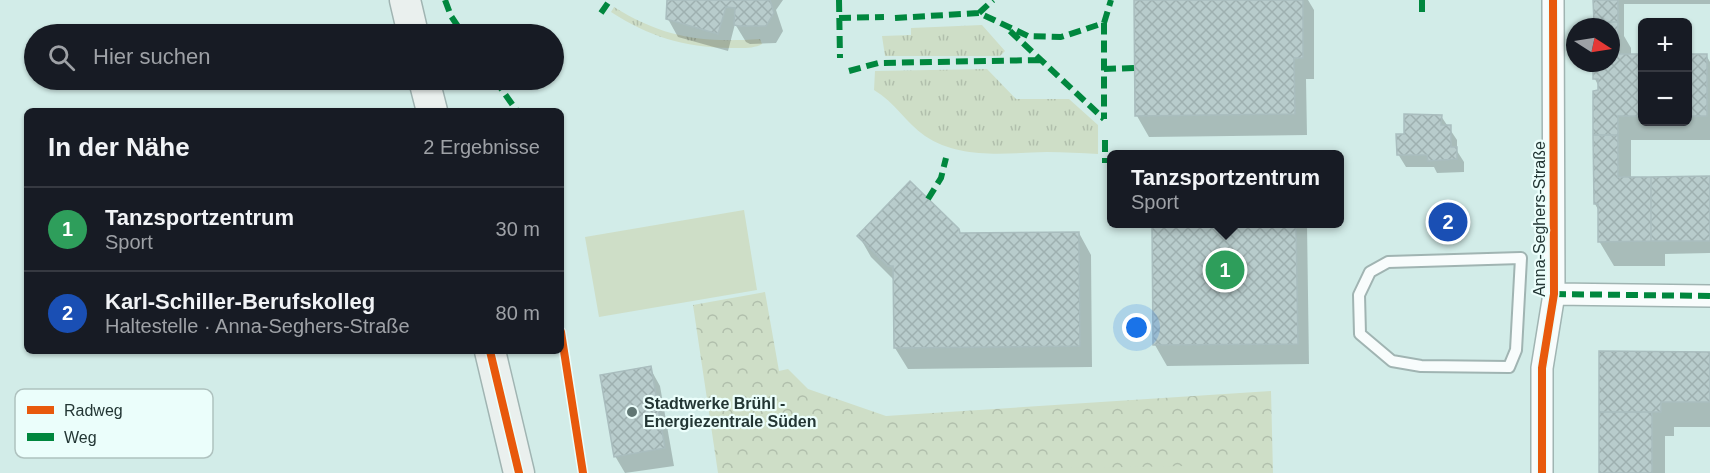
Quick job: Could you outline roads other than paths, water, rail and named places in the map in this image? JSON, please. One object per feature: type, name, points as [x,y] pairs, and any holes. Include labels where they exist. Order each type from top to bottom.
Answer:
[{"type":"street","points":[[405,0],[411,24]]},
{"type":"street","name":"Anna-Seghers-Straße","points":[[1542,473],[1542,368],[1554,294],[1553,0]]},
{"type":"street","points":[[427,90],[431,108]]},
{"type":"street","points":[[1554,294],[1710,296]]},
{"type":"street","points":[[491,354],[519,473]]},
{"type":"lane","points":[[1521,258],[1515,350],[1509,367],[1421,366],[1392,361],[1360,333],[1359,295],[1370,272],[1388,262],[1441,261],[1521,258]]},
{"type":"place","name":"Karl-Schiller-Berufskolleg","points":[[1448,222]]},
{"type":"place","name":"Tanzsportzentrum","points":[[1225,270]]},
{"type":"place","name":"Stadtwerke Brühl - Energiezentrale Süden","points":[[632,412]]}]
